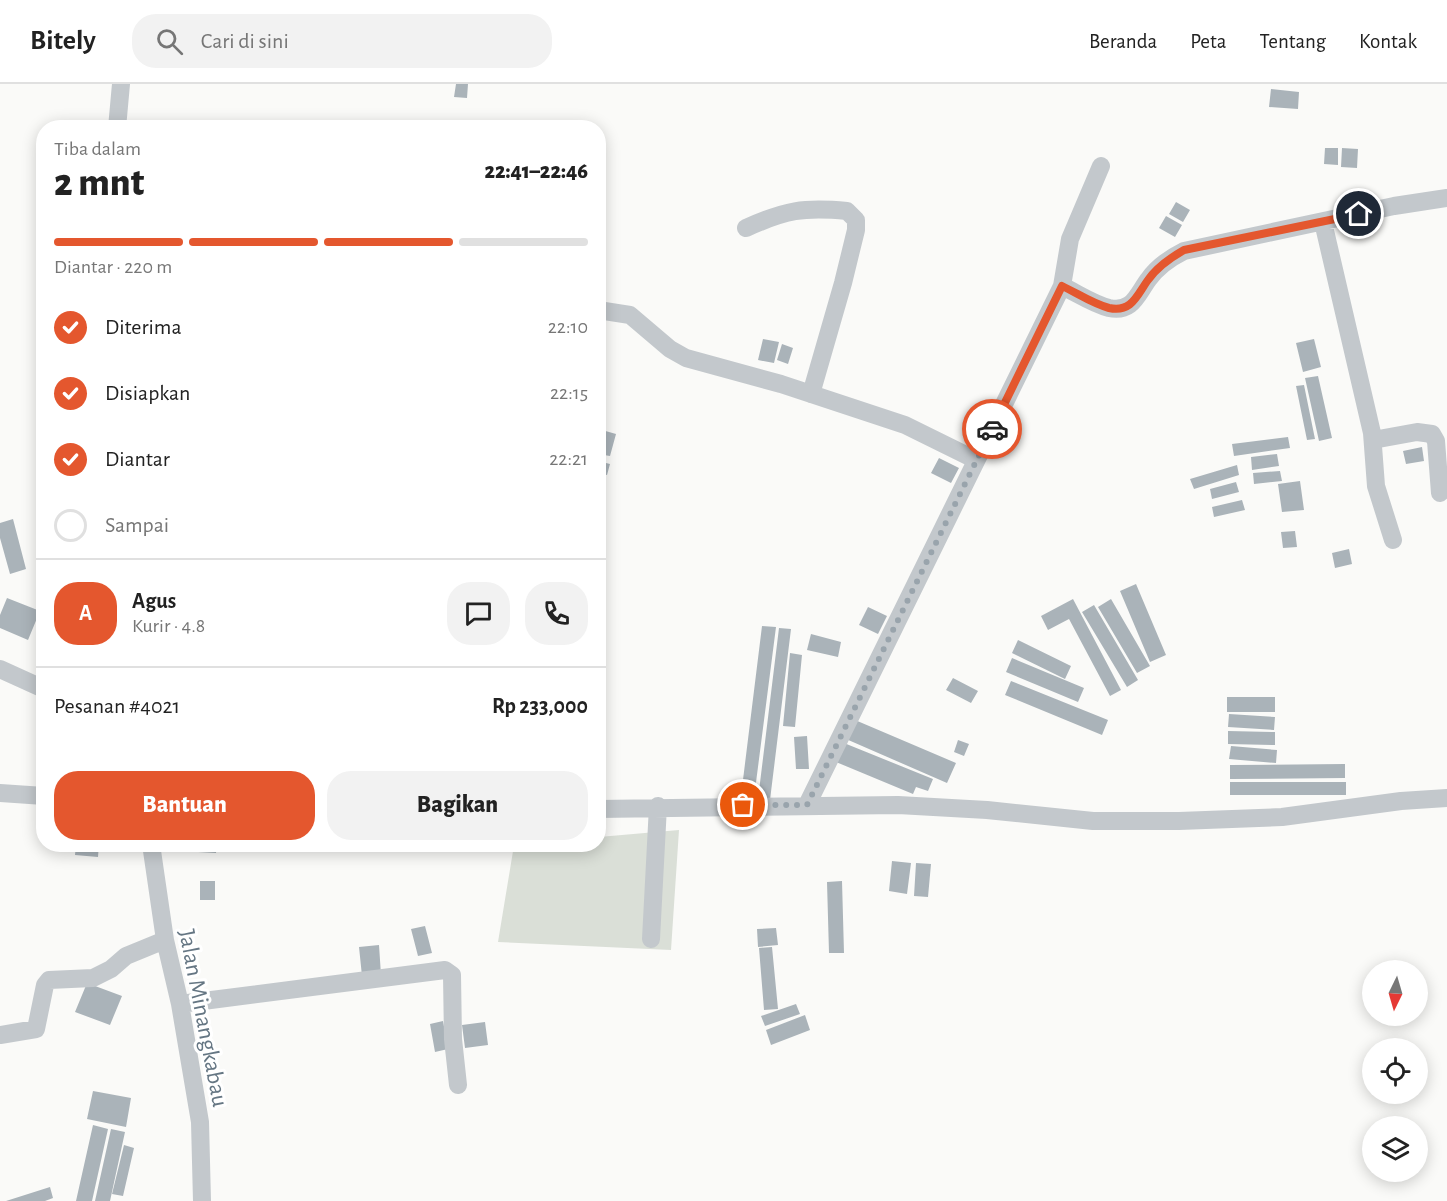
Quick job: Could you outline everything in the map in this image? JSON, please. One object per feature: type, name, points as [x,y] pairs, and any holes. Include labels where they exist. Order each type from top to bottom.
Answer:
[{"type":"street","points":[[118,120],[122,84]]},
{"type":"street","points":[[807,805],[1062,286],[1070,239],[1101,166]]},
{"type":"street","points":[[1062,286],[1104,306],[1119,309],[1132,304],[1148,280],[1163,264],[1184,250],[1394,206],[1447,198]]},
{"type":"street","points":[[746,228],[780,213],[794,210],[848,211],[856,220],[845,272],[811,394]]},
{"type":"street","points":[[1323,222],[1373,440],[1376,486],[1393,540]]},
{"type":"street","points":[[606,311],[630,315],[670,349],[686,358],[811,394],[905,425],[976,460]]},
{"type":"street","points":[[1373,440],[1417,432],[1432,434],[1436,441],[1440,493]]},
{"type":"street","points":[[0,669],[36,685]]},
{"type":"street","points":[[0,793],[36,795]]},
{"type":"street","points":[[606,809],[807,805],[976,809],[1093,821],[1179,821],[1282,817],[1401,801],[1447,798]]},
{"type":"street","points":[[651,939],[658,806]]},
{"type":"street","name":"Jalan Minangkabau","points":[[152,852],[165,940],[180,1004],[200,1122],[202,1201]]},
{"type":"street","points":[[0,1035],[36,1029],[45,985],[49,980],[93,978],[111,969],[126,956],[165,940]]},
{"type":"street","points":[[180,1004],[445,970],[452,975],[453,1039],[458,1085]]},
{"type":"shaded area","points":[[679,830],[671,950],[498,942],[513,852],[606,852],[606,836]]},
{"type":"building","points":[[456,84],[468,84],[467,98],[454,97]]},
{"type":"building","points":[[1271,89],[1299,92],[1298,109],[1269,107]]},
{"type":"building","points":[[1325,148],[1338,148],[1338,165],[1324,164]]},
{"type":"building","points":[[1342,148],[1358,149],[1357,168],[1341,167]]},
{"type":"building","points":[[1176,202],[1190,210],[1183,222],[1169,214]]},
{"type":"building","points":[[1166,216],[1182,225],[1175,237],[1159,228]]},
{"type":"building","points":[[763,339],[779,342],[774,363],[758,360]]},
{"type":"building","points":[[1314,339],[1321,367],[1303,372],[1296,343]]},
{"type":"building","points":[[782,344],[793,348],[788,364],[777,360]]},
{"type":"building","points":[[1318,376],[1332,438],[1319,441],[1305,378]]},
{"type":"building","points":[[1304,385],[1315,439],[1307,440],[1296,386]]},
{"type":"building","points":[[984,403],[995,411],[986,423],[975,415]]},
{"type":"building","points":[[606,431],[616,434],[610,456],[606,455]]},
{"type":"building","points":[[1288,437],[1290,448],[1234,456],[1232,444]]},
{"type":"building","points":[[1422,447],[1424,461],[1406,464],[1403,451]]},
{"type":"building","points":[[1277,454],[1279,466],[1252,470],[1251,457]]},
{"type":"building","points":[[939,458],[959,468],[951,483],[931,473]]},
{"type":"building","points":[[606,463],[610,464],[606,475]]},
{"type":"building","points":[[1237,465],[1239,475],[1194,489],[1190,479]]},
{"type":"building","points":[[1280,471],[1282,481],[1254,484],[1253,473]]},
{"type":"building","points":[[1300,481],[1304,510],[1282,512],[1278,484]]},
{"type":"building","points":[[1236,482],[1239,492],[1212,499],[1210,489]]},
{"type":"building","points":[[1242,500],[1245,510],[1214,517],[1212,507]]},
{"type":"building","points":[[13,519],[26,569],[10,574],[0,538],[0,523]]},
{"type":"building","points":[[1295,531],[1297,547],[1283,548],[1281,532]]},
{"type":"building","points":[[1349,549],[1352,564],[1335,568],[1332,553]]},
{"type":"building","points":[[1136,584],[1166,655],[1150,662],[1120,591]]},
{"type":"building","points":[[7,598],[36,609],[36,621],[28,640],[0,628],[0,615]]},
{"type":"building","points":[[1073,599],[1121,690],[1110,696],[1069,619],[1048,630],[1041,616]]},
{"type":"building","points":[[1111,599],[1150,666],[1137,673],[1098,607]]},
{"type":"building","points":[[1094,605],[1138,680],[1127,687],[1082,612]]},
{"type":"building","points":[[868,607],[887,616],[878,634],[859,625]]},
{"type":"building","points":[[762,626],[776,627],[754,798],[741,796]]},
{"type":"building","points":[[779,628],[791,629],[770,800],[758,799]]},
{"type":"building","points":[[811,634],[841,642],[838,657],[807,650]]},
{"type":"building","points":[[1018,640],[1071,666],[1065,679],[1012,653]]},
{"type":"building","points":[[790,653],[802,655],[795,727],[783,726]]},
{"type":"building","points":[[1012,658],[1084,688],[1078,702],[1006,672]]},
{"type":"building","points":[[953,678],[978,691],[971,703],[946,690]]},
{"type":"building","points":[[1011,681],[1108,720],[1102,735],[1005,695]]},
{"type":"building","points":[[1227,697],[1275,697],[1275,712],[1227,712]]},
{"type":"building","points":[[1229,714],[1275,717],[1274,730],[1228,727]]},
{"type":"building","points":[[855,720],[956,763],[947,783],[846,739]]},
{"type":"building","points":[[1228,731],[1275,732],[1275,745],[1228,744]]},
{"type":"building","points":[[807,736],[809,769],[796,769],[794,737]]},
{"type":"building","points":[[958,740],[969,744],[964,756],[954,752]]},
{"type":"building","points":[[844,743],[933,779],[928,791],[916,787],[913,794],[836,762]]},
{"type":"building","points":[[1231,746],[1277,750],[1276,763],[1229,759]]},
{"type":"building","points":[[1345,764],[1345,778],[1230,779],[1230,765]]},
{"type":"building","points":[[1230,782],[1346,782],[1346,795],[1230,795]]},
{"type":"building","points":[[75,852],[98,852],[98,857],[75,855]]},
{"type":"building","points":[[892,861],[911,863],[907,894],[889,891]]},
{"type":"building","points":[[916,863],[931,864],[928,897],[914,896]]},
{"type":"building","points":[[200,881],[215,881],[215,900],[200,900]]},
{"type":"building","points":[[842,881],[844,953],[829,953],[827,882]]},
{"type":"building","points":[[425,926],[432,953],[418,956],[411,929]]},
{"type":"building","points":[[776,928],[778,945],[758,947],[757,929]]},
{"type":"building","points":[[379,945],[381,975],[362,976],[359,947]]},
{"type":"building","points":[[772,947],[778,1009],[764,1010],[759,948]]},
{"type":"building","points":[[87,983],[122,996],[110,1025],[75,1012]]},
{"type":"building","points":[[796,1004],[800,1014],[765,1026],[761,1016]]},
{"type":"building","points":[[805,1015],[810,1030],[771,1045],[766,1030]]},
{"type":"building","points":[[443,1021],[448,1049],[435,1052],[430,1024]]},
{"type":"building","points":[[485,1022],[488,1045],[465,1048],[462,1025]]},
{"type":"building","points":[[93,1091],[131,1098],[126,1127],[87,1119]]},
{"type":"building","points":[[93,1125],[108,1129],[92,1201],[76,1201]]},
{"type":"building","points":[[111,1129],[125,1132],[110,1201],[95,1201]]},
{"type":"building","points":[[124,1145],[134,1148],[123,1196],[112,1194]]},
{"type":"building","points":[[50,1187],[53,1198],[45,1201],[6,1201]]},
{"type":"way so far","points":[[743,805],[807,805],[992,429]]},
{"type":"route","points":[[992,429],[1062,286],[1104,306],[1119,309],[1132,304],[1148,280],[1163,264],[1184,250],[1359,214]]}]
